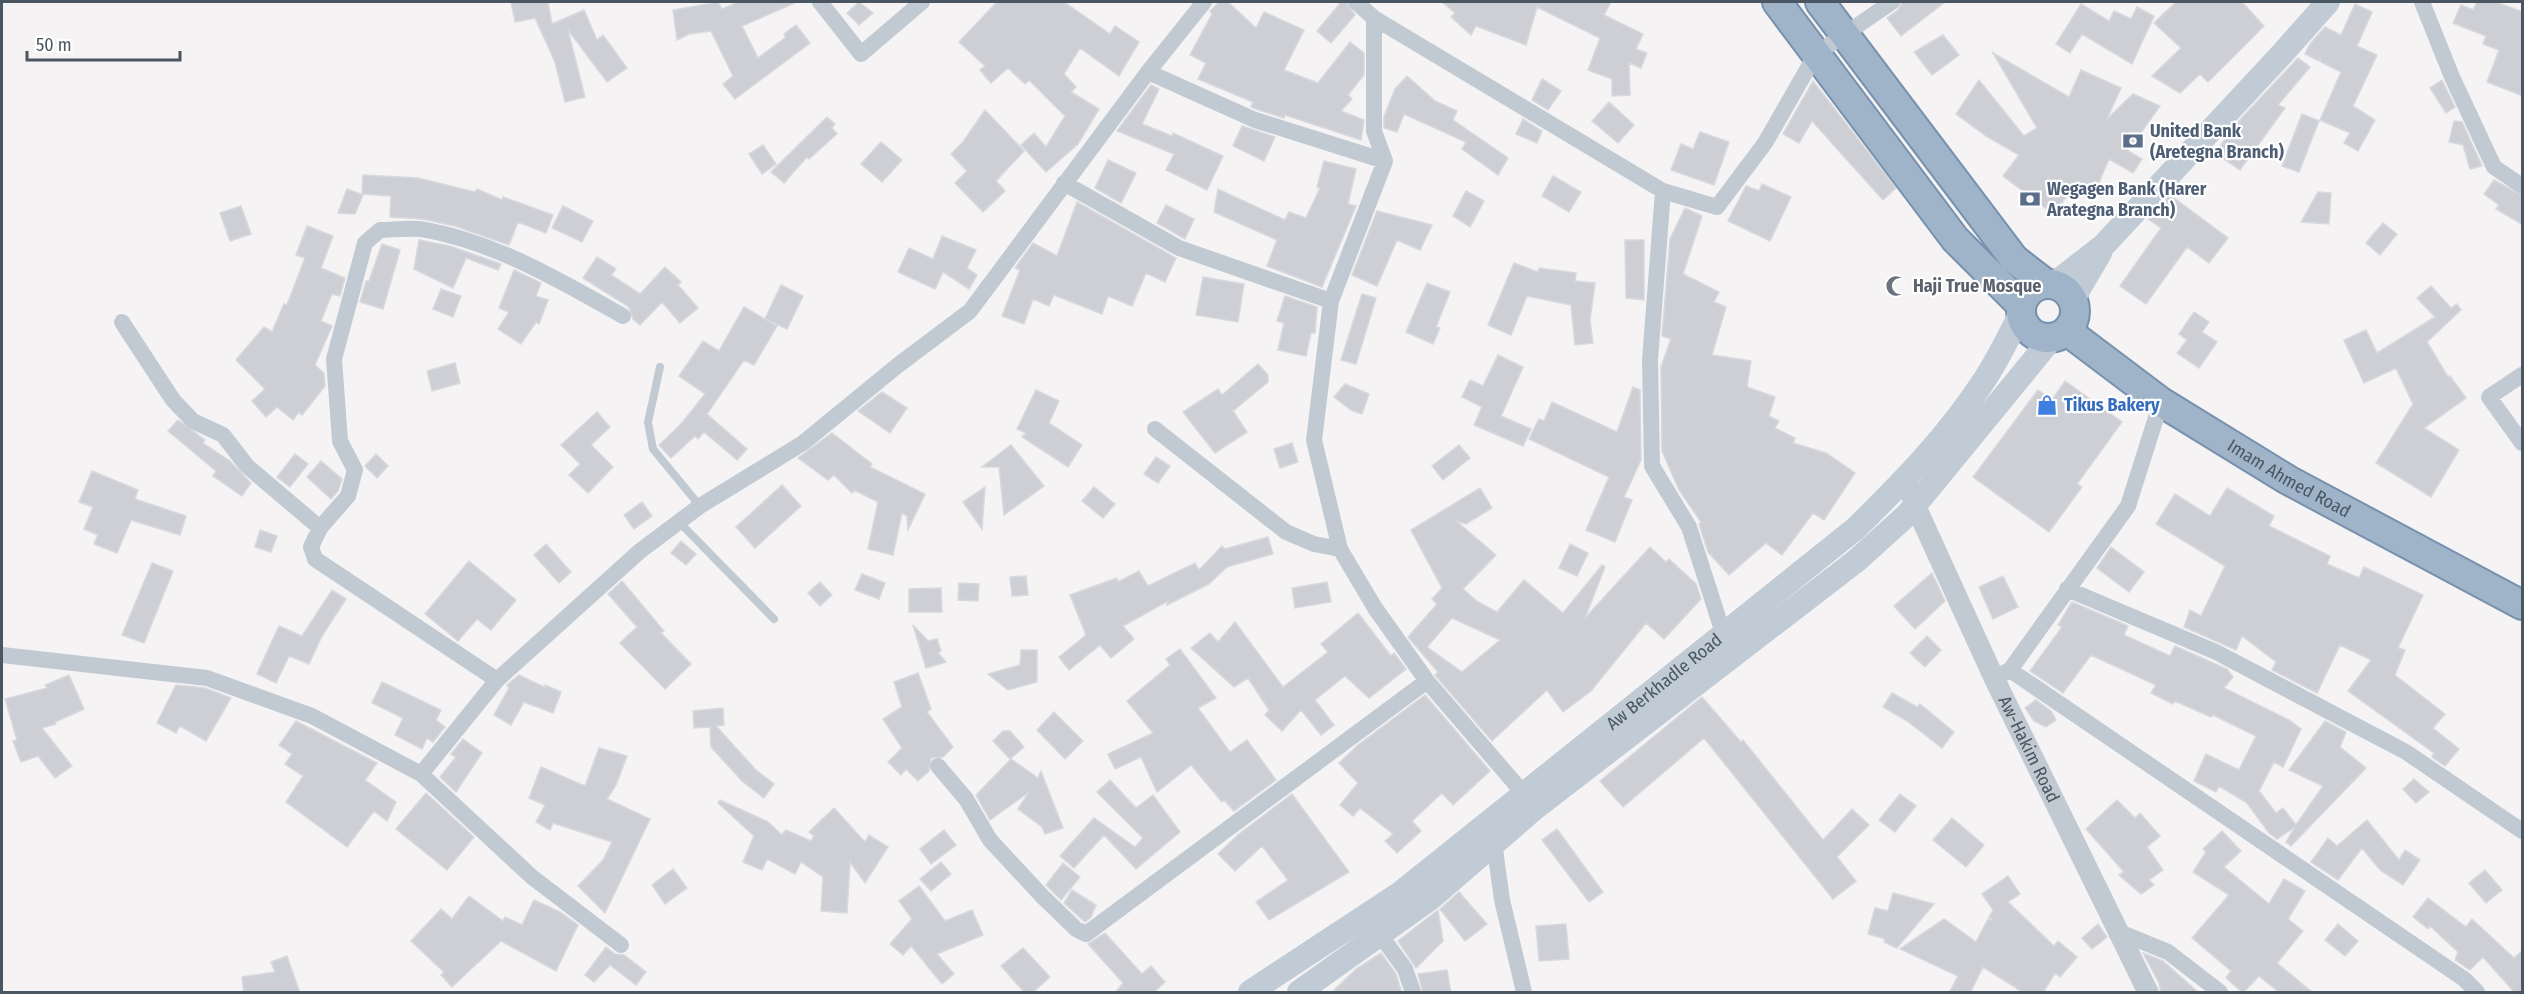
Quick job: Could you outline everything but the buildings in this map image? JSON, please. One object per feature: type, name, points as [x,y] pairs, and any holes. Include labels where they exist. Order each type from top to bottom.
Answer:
[{"type":"highway","points":[[1777,2],[1955,239],[2021,310]]},
{"type":"highway","points":[[1820,2],[2014,259],[2057,289],[2075,316],[2059,335],[2035,335],[2023,322],[2021,310],[2029,291],[2057,289]]},
{"type":"highway","name":"Imam Ahmed Road","points":[[2059,335],[2161,402],[2288,480],[2523,605]]},
{"type":"main road","points":[[2057,289],[2104,245],[2328,2]]},
{"type":"main road","name":"Aw Berkhadle Road","points":[[1250,993],[1488,834],[1855,529],[1906,479],[1986,379],[2021,310]]},
{"type":"main road","name":"Aw Berkhadle Road","points":[[1530,801],[1796,610],[1856,561],[1915,505],[2059,335]]},
{"type":"main road","name":"Aw Berkhadle Road","points":[[1299,993],[1379,933],[1431,898],[1488,834]]},
{"type":"street","points":[[820,2],[861,54],[922,2]]},
{"type":"street","points":[[421,774],[497,680],[640,551],[700,506],[803,444],[897,366],[970,311],[1148,72],[1204,2]]},
{"type":"street","points":[[1356,2],[1374,18],[1663,191],[1717,207],[1765,143],[1816,54],[1843,33],[1892,2]]},
{"type":"street","points":[[2422,2],[2452,77],[2494,167],[2523,186]]},
{"type":"street","points":[[1374,18],[1374,131],[1385,161],[1331,301],[1314,440],[1340,549],[1375,608],[1427,681],[1530,801]]},
{"type":"street","points":[[1148,72],[1255,120],[1385,161]]},
{"type":"street","points":[[1064,183],[1179,248],[1331,301]]},
{"type":"street","points":[[1663,191],[1650,360],[1652,466],[1689,528],[1724,636]]},
{"type":"street","points":[[497,680],[315,559],[312,547],[320,528],[348,496],[355,470],[340,441],[334,359],[366,243],[380,230],[424,230],[466,240],[538,268],[623,316]]},
{"type":"street","points":[[122,322],[173,400],[193,421],[223,435],[247,466],[320,528]]},
{"type":"street","points":[[2523,375],[2489,396],[2523,443]]},
{"type":"street","points":[[2161,402],[2128,506],[2002,674],[2370,914],[2464,979],[2477,993]]},
{"type":"street","points":[[1155,429],[1286,532],[1314,544],[1340,549]]},
{"type":"street","name":"Aw-Hakim Road","points":[[1906,479],[1915,505],[2002,674],[2148,993]]},
{"type":"street","points":[[2067,589],[2216,652],[2406,752],[2523,831]]},
{"type":"street","points":[[2,655],[207,678],[312,716],[421,774],[532,877],[621,945]]},
{"type":"street","points":[[938,766],[966,799],[990,840],[1042,896],[1076,928],[1086,934],[1427,681]]},
{"type":"street","points":[[1488,834],[1524,993]]},
{"type":"street","points":[[2119,932],[2168,952],[2220,993]]},
{"type":"street","points":[[1379,933],[1405,969],[1413,993]]},
{"type":"lane","points":[[660,367],[648,422],[653,449],[700,506]]},
{"type":"lane","points":[[679,522],[774,619]]},
{"type":"place","name":"United Bank (Aretegna Branch)","points":[[2133,141]]},
{"type":"place","name":"Wegagen Bank (Harer Arategna Branch)","points":[[2030,199]]},
{"type":"place","name":"Haji True Mosque","points":[[1896,286]]},
{"type":"place","name":"Tikus Bakery","points":[[2047,405]]}]
